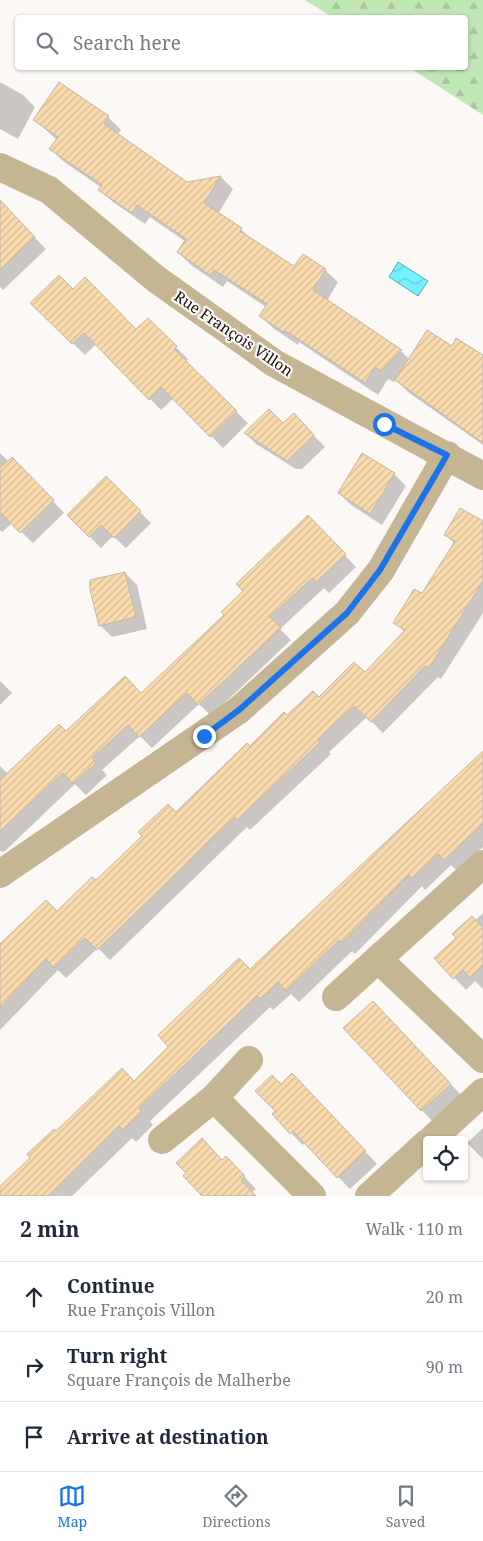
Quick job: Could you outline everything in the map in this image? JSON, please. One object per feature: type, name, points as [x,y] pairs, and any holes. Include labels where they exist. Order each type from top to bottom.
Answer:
[{"type":"street","name":"Rue François Villon","points":[[0,167],[49,190],[156,279],[274,363],[483,476]]},
{"type":"street","points":[[0,874],[239,710],[347,613],[380,570],[447,455]]},
{"type":"street","points":[[336,997],[483,864]]},
{"type":"street","points":[[378,959],[483,1059]]},
{"type":"street","points":[[162,1140],[214,1098],[249,1060]]},
{"type":"street","points":[[434,1136],[483,1092]]},
{"type":"street","points":[[214,1098],[312,1196]]},
{"type":"street","points":[[369,1196],[423,1147]]},
{"type":"green space","points":[[305,0],[483,0],[483,115],[413,70],[468,70],[468,15],[329,15]]},
{"type":"water","points":[[398,262],[428,281],[418,296],[389,277]]},
{"type":"building","points":[[59,82],[109,116],[104,124],[187,182],[221,176],[204,203],[242,228],[240,231],[294,266],[303,254],[326,269],[313,290],[402,350],[381,371],[375,367],[365,383],[286,331],[285,333],[259,316],[267,304],[214,270],[210,275],[177,252],[186,239],[137,205],[132,213],[98,190],[102,185],[49,149],[58,137],[33,120]]},
{"type":"building","points":[[0,200],[35,237],[0,270]]},
{"type":"building","points":[[59,275],[73,289],[85,277],[136,329],[148,318],[177,346],[174,349],[237,411],[210,437],[161,387],[149,400],[84,333],[72,344],[30,303]]},
{"type":"building","points":[[427,330],[452,346],[456,338],[483,355],[483,443],[395,380]]},
{"type":"building","points":[[269,409],[283,423],[294,413],[314,435],[287,461],[244,433]]},
{"type":"building","points":[[362,453],[395,473],[370,514],[338,493]]},
{"type":"building","points":[[12,457],[54,500],[20,533],[0,512],[0,468]]},
{"type":"building","points":[[106,476],[141,511],[114,538],[101,525],[89,537],[67,515]]},
{"type":"building","points":[[460,508],[483,521],[483,581],[429,668],[425,666],[371,722],[354,706],[318,740],[320,742],[238,820],[235,817],[97,950],[85,938],[54,968],[46,959],[0,1008],[0,944],[46,900],[57,911],[92,877],[96,880],[142,836],[138,832],[168,804],[176,812],[247,743],[250,746],[284,712],[287,715],[313,691],[319,697],[354,662],[365,672],[405,630],[393,623],[414,589],[422,593],[455,541],[444,535]]},
{"type":"building","points":[[308,515],[346,554],[316,582],[312,578],[270,617],[281,628],[198,705],[187,693],[139,737],[128,725],[92,758],[96,763],[73,784],[63,773],[0,831],[0,780],[59,724],[66,731],[125,676],[141,693],[224,615],[221,612],[243,591],[236,584]]},
{"type":"building","points":[[125,572],[136,617],[99,626],[90,590],[90,580]]},
{"type":"building","points":[[483,751],[483,824],[444,860],[438,854],[412,879],[409,875],[342,943],[339,940],[286,991],[278,982],[260,999],[257,996],[139,1108],[142,1112],[133,1121],[123,1130],[119,1126],[48,1196],[0,1196],[0,1186],[30,1158],[27,1154],[54,1129],[56,1131],[122,1068],[134,1081],[168,1047],[158,1035],[239,958],[250,969]]},
{"type":"building","points":[[472,916],[483,928],[483,966],[470,978],[463,970],[453,979],[434,958],[456,938],[452,934]]},
{"type":"building","points":[[373,1001],[451,1084],[421,1111],[343,1028]]},
{"type":"building","points":[[292,1073],[366,1151],[337,1178],[293,1131],[290,1134],[272,1114],[275,1111],[255,1091],[272,1075],[281,1084]]},
{"type":"building","points":[[202,1138],[222,1160],[226,1156],[245,1176],[241,1180],[256,1196],[202,1196],[183,1176],[186,1173],[176,1163]]},
{"type":"route","points":[[204,736],[239,710],[347,613],[380,570],[407,527],[447,455],[384,424]]}]
